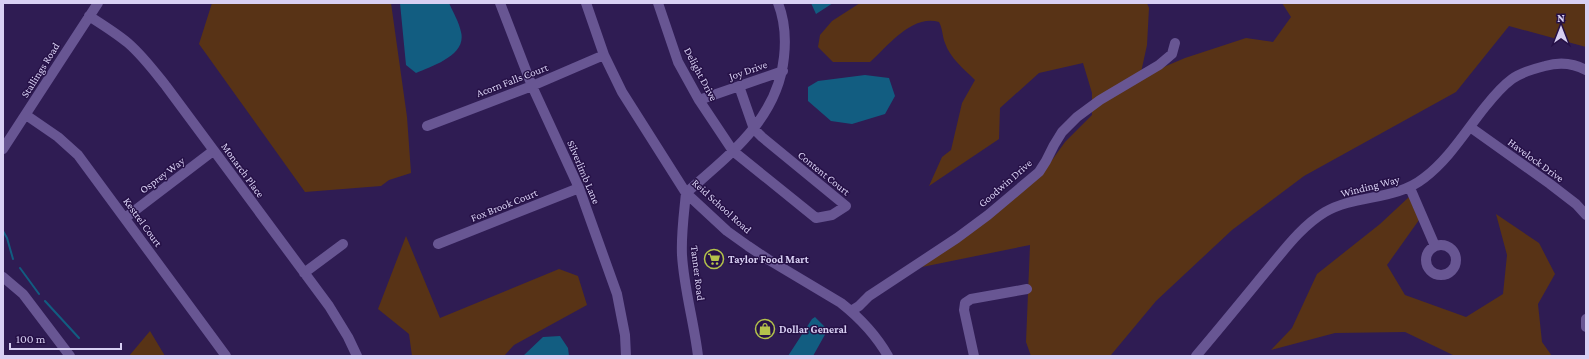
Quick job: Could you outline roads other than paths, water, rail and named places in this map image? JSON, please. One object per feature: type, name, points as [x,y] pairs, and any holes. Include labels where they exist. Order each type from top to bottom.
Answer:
[{"type":"street","name":"Stallings Road","points":[[3,149],[98,3]]},
{"type":"street","name":"Silverlimb Lane","points":[[500,3],[532,86],[579,188],[617,294],[625,335],[626,356]]},
{"type":"street","name":"Reid School Road","points":[[586,3],[604,55],[633,111],[686,193],[727,231],[768,260],[841,303],[851,311],[870,330],[888,356]]},
{"type":"street","name":"Delight Drive","points":[[658,3],[678,62],[699,100],[734,151]]},
{"type":"street","points":[[686,193],[734,151],[754,129],[774,97],[783,71],[785,46],[783,17],[778,3]]},
{"type":"street","name":"Monarch Place","points":[[89,16],[111,30],[142,57],[166,86],[343,328],[353,345],[357,356]]},
{"type":"street","name":"Goodwin Drive","points":[[851,311],[859,306],[869,296],[957,238],[988,215],[1039,172],[1062,132],[1072,122],[1100,100],[1159,65],[1172,54],[1175,43]]},
{"type":"street","name":"Acorn Falls Court","points":[[427,126],[532,86],[604,55]]},
{"type":"street","name":"Winding Way","points":[[1196,356],[1287,246],[1315,219],[1326,211],[1339,206],[1410,188],[1433,172],[1494,95],[1512,79],[1522,73],[1533,68],[1561,64],[1572,64],[1586,70]]},
{"type":"street","name":"Joy Drive","points":[[699,100],[783,71]]},
{"type":"street","name":"Content Court","points":[[734,151],[816,218],[832,215],[846,206],[754,129],[739,86]]},
{"type":"street","name":"Kestrel Court","points":[[26,115],[58,138],[78,155],[226,356]]},
{"type":"street","name":"Havelock Drive","points":[[1470,127],[1550,184],[1576,204],[1586,215]]},
{"type":"street","name":"Osprey Way","points":[[125,218],[213,151]]},
{"type":"street","name":"Fox Brook Court","points":[[438,244],[579,188]]},
{"type":"street","points":[[1410,188],[1434,246]]},
{"type":"street","name":"Tanner Road","points":[[686,193],[682,256],[684,277],[698,356]]},
{"type":"street","points":[[304,273],[343,244]]},
{"type":"street","points":[[3,278],[23,294],[70,356]]},
{"type":"street","points":[[974,356],[964,310],[965,303],[971,299],[1026,289]]},
{"type":"street","points":[[1586,319],[1586,327]]},
{"type":"water","points":[[400,3],[449,3],[461,32],[459,47],[454,53],[439,63],[416,73],[406,65]]},
{"type":"water","points":[[811,3],[833,3],[816,14]]},
{"type":"water","points":[[865,75],[889,78],[895,96],[885,114],[852,124],[831,121],[808,101],[808,87],[818,81]]},
{"type":"water","points":[[815,317],[827,331],[813,356],[788,356],[812,319]]},
{"type":"water","points":[[560,336],[568,348],[569,356],[523,356],[543,337]]},
{"type":"waterway","points":[[3,231],[7,238],[13,259]]},
{"type":"waterway","points":[[20,268],[39,294]]},
{"type":"waterway","points":[[45,301],[79,338]]},
{"type":"place","name":"Taylor Food Mart","points":[[714,259]]},
{"type":"place","name":"Dollar General","points":[[765,329]]}]
